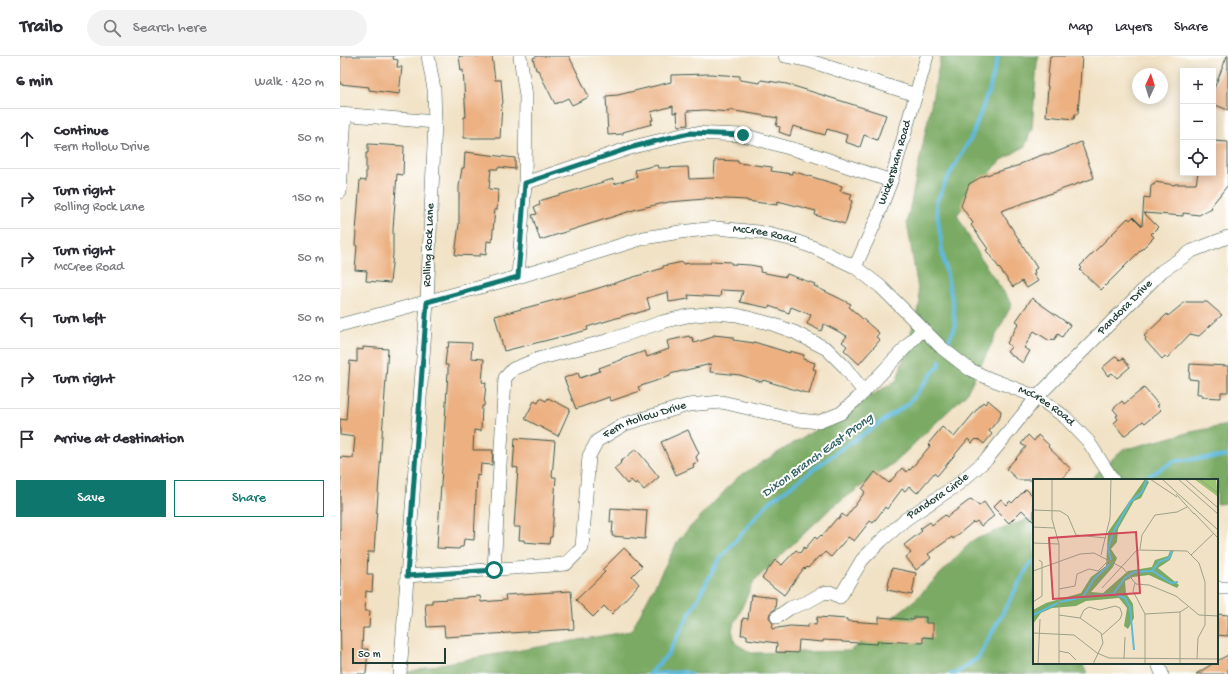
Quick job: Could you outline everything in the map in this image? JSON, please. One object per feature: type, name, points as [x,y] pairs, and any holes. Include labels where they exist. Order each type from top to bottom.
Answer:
[{"type":"street","name":"Rolling Rock Lane","points":[[400,674],[427,302],[434,122],[434,89],[428,56]]},
{"type":"street","points":[[518,277],[525,183],[526,96],[520,56]]},
{"type":"street","points":[[784,56],[810,61],[916,95]]},
{"type":"street","name":"Wickersham Road","points":[[855,267],[876,223],[891,181],[927,56]]},
{"type":"street","points":[[340,199],[343,115],[434,122]]},
{"type":"street","points":[[525,183],[633,147],[690,133],[743,135],[814,155],[891,181]]},
{"type":"street","name":"McCree Road","points":[[340,325],[518,277],[644,238],[716,228],[759,232],[790,239],[815,248],[855,267],[881,287],[942,348],[969,369],[1037,397],[1065,417],[1088,441],[1111,478]]},
{"type":"street","name":"Pandora Drive","points":[[1037,397],[1162,270],[1192,251],[1228,237]]},
{"type":"street","points":[[494,570],[505,378],[513,369],[538,359],[610,340],[662,322],[687,316],[716,313],[737,315],[772,324],[794,332],[827,348],[844,366],[864,392]]},
{"type":"street","name":"Fern Hollow Drive","points":[[407,576],[566,564],[582,548],[589,456],[597,441],[625,424],[688,405],[722,402],[799,420],[818,422],[841,414],[864,392],[923,329]]},
{"type":"street","name":"Pandora Circle","points":[[777,617],[790,608],[807,602],[823,593],[830,592],[840,597],[862,560],[906,519],[957,484],[988,459],[1037,397]]},
{"type":"street","points":[[1158,664],[1162,674]]},
{"type":"green space","points":[[941,56],[1039,56],[1037,63],[1032,128],[1025,146],[999,162],[957,215],[983,262],[1012,304],[966,394],[895,462],[831,508],[754,581],[732,629],[735,643],[751,653],[850,651],[917,598],[973,540],[1033,517],[1033,664],[1082,664],[1087,674],[401,674],[446,663],[631,631],[679,539],[738,477],[897,380],[920,302],[907,222]]},
{"type":"green space","points":[[1228,425],[1228,503],[1218,504],[1218,479],[1091,479],[1122,450],[1191,432]]},
{"type":"building","points":[[340,56],[394,56],[393,59],[398,60],[397,67],[402,67],[399,94],[369,90],[369,87],[340,84]]},
{"type":"building","points":[[459,56],[492,56],[495,80],[501,80],[503,103],[500,138],[464,138],[464,117],[466,117],[463,70],[461,71]]},
{"type":"building","points":[[538,56],[569,56],[589,97],[572,105],[568,98],[555,104],[538,70],[536,70],[533,58]]},
{"type":"building","points":[[1050,56],[1082,56],[1078,114],[1075,114],[1074,119],[1046,116]]},
{"type":"building","points":[[1228,56],[1228,110],[1216,105],[1216,84]]},
{"type":"building","points":[[710,74],[740,76],[740,80],[760,83],[761,80],[787,84],[886,115],[877,140],[864,135],[860,147],[845,142],[847,135],[827,129],[825,135],[793,126],[790,136],[779,132],[780,127],[776,126],[778,118],[729,110],[729,112],[705,110],[687,111],[688,125],[678,126],[677,112],[673,113],[673,106],[651,112],[653,120],[651,120],[652,124],[623,132],[623,134],[608,135],[606,96],[618,95],[671,82],[671,75]]},
{"type":"building","points":[[1216,141],[1228,142],[1228,185],[1211,206],[1212,208],[1199,215],[1183,213],[1183,216],[1144,213],[1158,227],[1151,234],[1154,237],[1101,290],[1080,270],[1082,268],[1080,266],[1128,218],[1130,220],[1133,217],[1142,226],[1144,197],[1150,198],[1151,185],[1154,185],[1155,182],[1175,185],[1196,184],[1197,176],[1216,176]]},
{"type":"building","points":[[1081,142],[1094,178],[1001,211],[1037,268],[1034,270],[1035,273],[1033,274],[1038,281],[1027,288],[1022,281],[1013,287],[986,250],[988,249],[971,225],[973,223],[961,206],[969,184],[983,176],[1020,165],[1045,154],[1052,154]]},
{"type":"building","points":[[368,144],[404,146],[403,175],[397,174],[390,283],[366,281],[367,271],[355,270],[357,246],[355,245],[360,180],[366,181],[366,153],[368,153]]},
{"type":"building","points":[[465,152],[515,158],[515,169],[499,167],[498,169],[491,169],[489,189],[498,190],[497,210],[495,209],[492,242],[487,241],[486,255],[455,255],[459,224],[459,187],[462,168],[464,168]]},
{"type":"building","points":[[715,160],[738,161],[738,163],[772,167],[771,171],[792,174],[792,171],[842,186],[840,191],[852,194],[850,200],[852,201],[845,224],[815,215],[816,211],[778,201],[777,205],[747,200],[705,198],[669,202],[637,209],[540,240],[532,215],[537,214],[534,207],[540,205],[539,201],[613,179],[614,184],[637,177],[635,170],[658,165],[659,168],[688,167],[689,179],[714,178]]},
{"type":"building","points":[[711,261],[731,262],[731,264],[761,267],[760,272],[786,277],[787,274],[815,284],[814,286],[851,304],[849,307],[879,333],[876,337],[880,340],[859,364],[844,350],[847,346],[842,342],[847,336],[824,324],[821,331],[807,324],[811,315],[791,307],[789,313],[769,306],[769,308],[740,302],[743,291],[721,290],[720,297],[688,295],[689,299],[669,302],[668,292],[647,298],[650,309],[587,327],[588,330],[504,351],[495,316],[589,291],[663,268],[663,266],[683,262],[683,264],[711,263]]},
{"type":"building","points":[[1032,298],[1070,325],[1062,337],[1058,334],[1054,340],[1052,339],[1050,341],[1034,331],[1024,348],[1030,351],[1023,363],[1007,352],[1011,347],[1007,343],[1019,323],[1016,321]]},
{"type":"building","points":[[1185,302],[1207,302],[1222,315],[1199,336],[1190,334],[1167,358],[1165,356],[1162,359],[1145,340],[1146,338],[1144,336],[1167,314],[1168,316]]},
{"type":"building","points":[[713,335],[733,337],[733,340],[754,342],[790,353],[790,351],[804,355],[803,359],[815,363],[813,369],[816,370],[809,394],[763,380],[762,382],[740,375],[710,372],[711,364],[670,374],[670,376],[638,387],[640,391],[611,401],[609,397],[576,409],[564,378],[578,373],[580,378],[600,371],[599,368],[645,351],[647,357],[669,349],[667,341],[689,336],[690,338],[692,337],[694,343],[713,337]]},
{"type":"building","points":[[449,342],[472,343],[471,358],[484,359],[482,382],[486,383],[484,406],[482,406],[481,431],[474,430],[473,450],[493,450],[492,465],[481,464],[480,476],[477,475],[474,540],[464,539],[463,547],[460,547],[459,549],[437,548],[448,372],[448,365],[445,365]]},
{"type":"building","points":[[363,347],[388,349],[374,552],[368,552],[367,574],[373,574],[372,592],[366,591],[365,611],[370,611],[369,628],[363,628],[362,649],[368,649],[366,674],[341,674],[340,457],[353,458],[355,437],[340,435],[340,419],[346,420],[350,361],[357,362],[357,349],[363,350]]},
{"type":"building","points":[[1116,356],[1120,360],[1123,358],[1130,367],[1117,378],[1112,373],[1108,376],[1102,368]]},
{"type":"building","points":[[1190,364],[1228,366],[1228,392],[1221,392],[1221,398],[1202,397],[1202,394],[1197,394],[1198,380],[1189,379]]},
{"type":"building","points":[[1144,388],[1159,405],[1157,406],[1161,410],[1145,423],[1143,421],[1124,436],[1114,423],[1118,419],[1116,416],[1118,415],[1113,409],[1122,401],[1124,404]]},
{"type":"building","points":[[540,398],[546,401],[548,398],[570,409],[558,436],[525,419],[534,401],[538,403]]},
{"type":"building","points":[[988,400],[1001,411],[1000,417],[989,431],[992,434],[984,444],[978,439],[972,443],[968,439],[937,476],[934,473],[917,493],[909,486],[905,491],[902,489],[887,509],[885,507],[873,523],[870,521],[854,541],[848,537],[831,557],[825,552],[808,568],[804,568],[784,595],[762,578],[775,560],[782,565],[796,550],[800,553],[815,537],[817,539],[821,535],[822,536],[842,514],[846,517],[865,492],[862,489],[875,472],[889,483],[902,468],[907,472],[930,446],[928,444],[942,427],[954,437],[983,402],[985,404]]},
{"type":"building","points":[[688,430],[699,453],[696,457],[698,462],[693,464],[694,467],[676,475],[661,442]]},
{"type":"building","points":[[1028,435],[1034,441],[1038,435],[1071,469],[1062,479],[1018,480],[1006,469],[1026,447],[1021,444]]},
{"type":"building","points":[[515,438],[555,441],[552,477],[556,477],[552,537],[550,537],[549,544],[524,542],[524,540],[519,540],[520,527],[514,527],[518,468],[513,467]]},
{"type":"building","points":[[636,449],[659,477],[644,490],[637,482],[635,484],[631,480],[627,484],[614,469]]},
{"type":"building","points":[[1026,489],[1033,496],[1033,521],[1022,510],[1009,523],[993,507],[1001,499],[1006,505],[1010,501],[1012,503]]},
{"type":"building","points":[[971,499],[979,506],[984,502],[994,516],[981,526],[977,521],[974,523],[973,522],[953,539],[952,537],[928,554],[931,558],[916,570],[906,557],[911,553],[904,545],[922,531],[920,529],[930,522],[932,525],[945,515],[947,517]]},
{"type":"building","points":[[611,508],[647,510],[645,539],[612,536],[613,522],[610,522]]},
{"type":"building","points":[[624,548],[642,566],[632,576],[639,584],[612,614],[604,606],[593,617],[576,600],[605,572],[602,570]]},
{"type":"building","points":[[892,568],[916,573],[912,595],[887,590]]},
{"type":"building","points":[[571,591],[574,629],[445,637],[444,626],[427,627],[425,603],[432,603],[432,600],[480,596],[481,602],[506,600],[505,595]]},
{"type":"building","points":[[751,595],[776,598],[775,609],[770,613],[769,617],[773,624],[772,629],[790,626],[808,627],[808,624],[816,625],[817,617],[879,623],[879,617],[914,620],[914,617],[926,617],[926,623],[933,623],[933,638],[923,637],[923,643],[878,641],[877,644],[823,640],[823,642],[799,640],[798,653],[776,652],[777,643],[747,639],[747,635],[741,635],[743,618],[748,619]]},
{"type":"building","points":[[1218,614],[1228,615],[1228,636],[1218,635]]},
{"type":"building","points":[[1228,655],[1228,674],[1196,674],[1212,664],[1218,664],[1218,660]]},
{"type":"waterway","name":"Dixon Branch East Prong","points":[[949,340],[955,327],[953,304],[943,257],[936,203],[947,179],[972,136],[990,87],[998,56]]},
{"type":"waterway","name":"Dixon Branch East Prong","points":[[649,674],[668,654],[718,561],[768,503],[841,449],[908,404],[939,365],[940,361]]},
{"type":"waterway","name":"Dixon Branch East Prong","points":[[1144,479],[1174,461],[1228,456]]},
{"type":"waterway","name":"Dixon Branch East Prong","points":[[951,674],[955,674],[978,658],[1029,565],[1033,562]]},
{"type":"waterway","name":"Dixon Branch East Prong","points":[[649,674],[684,672],[690,674]]},
{"type":"route","points":[[494,570],[407,576],[427,302],[518,277],[525,183],[633,147],[690,133],[743,135]]}]
